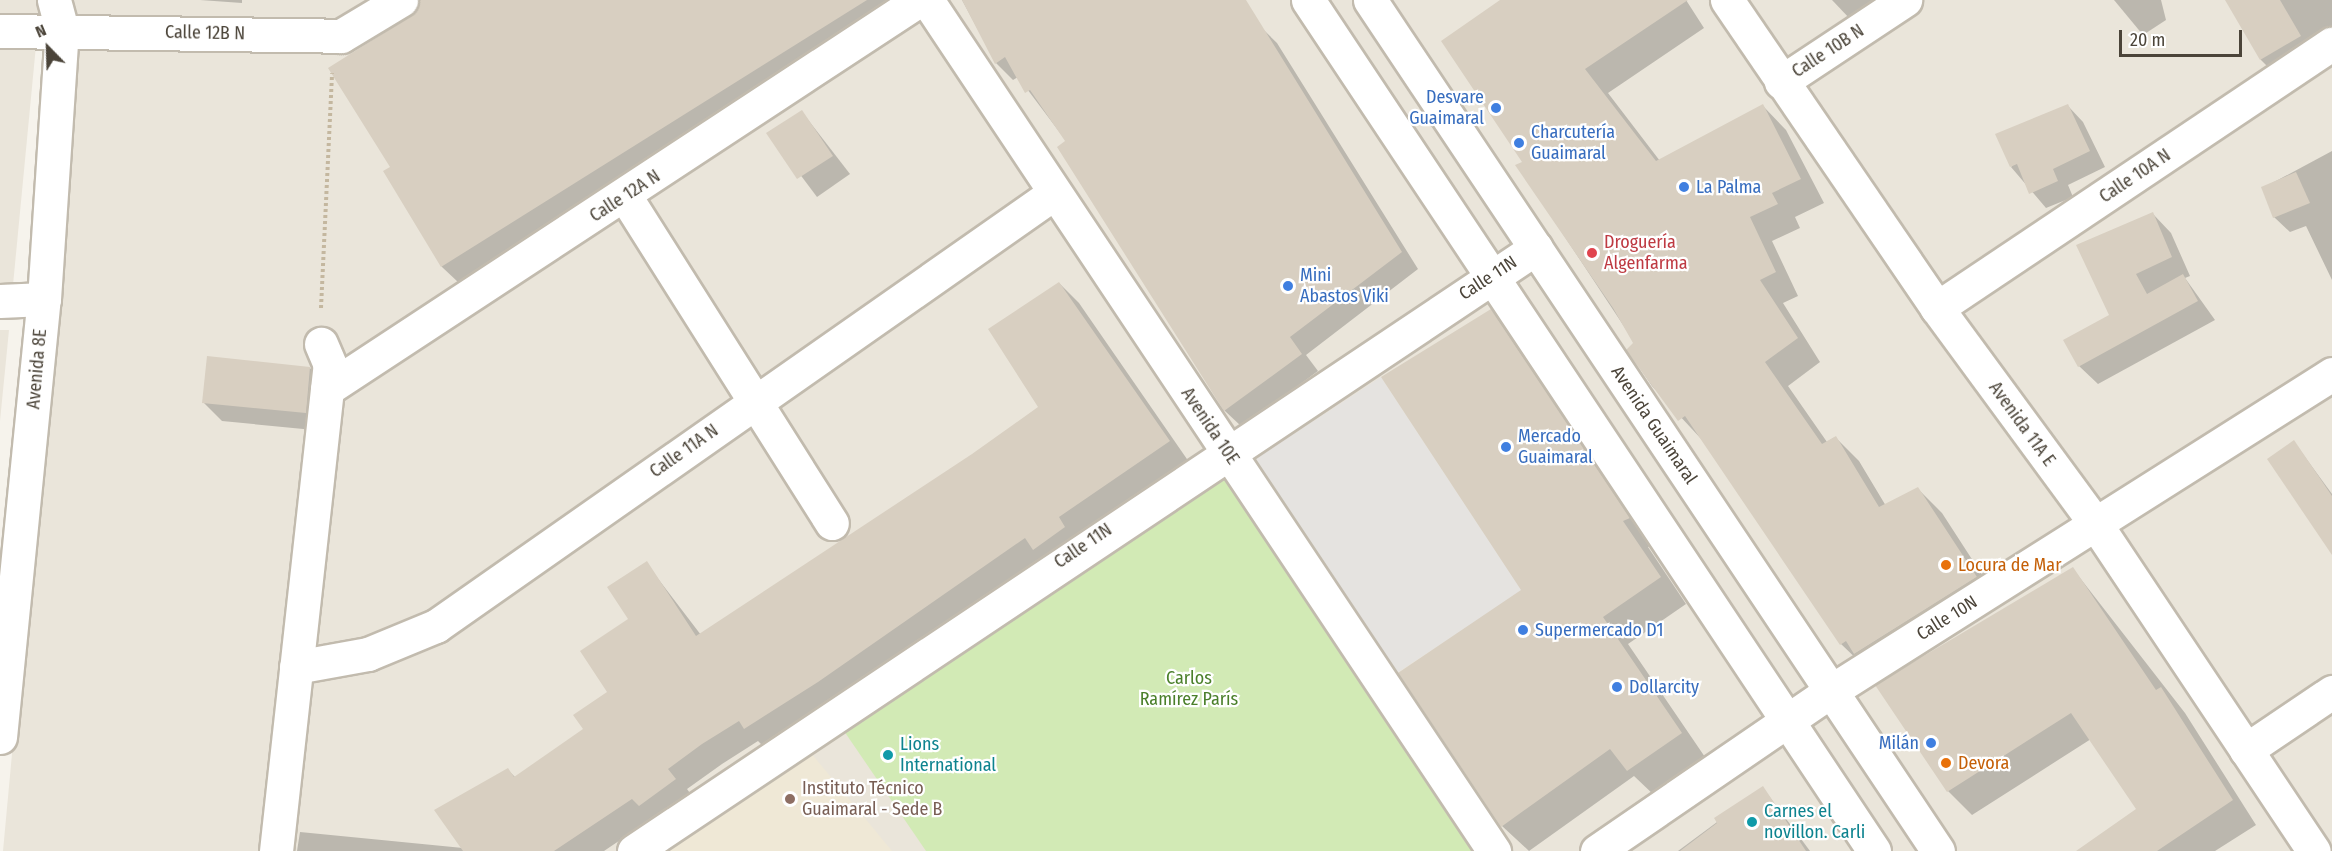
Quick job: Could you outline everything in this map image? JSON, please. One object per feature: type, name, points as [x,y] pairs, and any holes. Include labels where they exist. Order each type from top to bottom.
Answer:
[{"type":"street","points":[[341,36],[401,0]]},
{"type":"street","name":"Calle 12A N","points":[[327,389],[625,196],[920,0]]},
{"type":"street","name":"Avenida 10E","points":[[927,0],[1053,194],[1494,851]]},
{"type":"street","points":[[1308,0],[1874,851]]},
{"type":"street","points":[[1326,27],[1368,0]]},
{"type":"street","name":"Avenida Guaimaral","points":[[1368,0],[1938,851]]},
{"type":"street","name":"Avenida 11A E","points":[[1727,0],[1937,308],[2095,523],[2314,851]]},
{"type":"street","name":"Calle 10B N","points":[[1781,82],[1905,0]]},
{"type":"street","name":"Calle 12B N","points":[[0,31],[58,15],[341,36]]},
{"type":"street","name":"Avenida 8E","points":[[0,737],[8,600],[44,299],[58,15]]},
{"type":"street","name":"Calle 10A N","points":[[1937,308],[2332,44]]},
{"type":"street","name":"Calle 11A N","points":[[296,667],[368,654],[436,626],[1053,194]]},
{"type":"street","points":[[625,196],[832,523]]},
{"type":"street","name":"Calle 11N","points":[[634,851],[1227,450],[1536,248]]},
{"type":"street","points":[[0,301],[44,299]]},
{"type":"street","points":[[276,851],[330,365],[321,344]]},
{"type":"street","name":"Calle 10N","points":[[1597,851],[1831,691],[2332,374]]},
{"type":"street","points":[[2246,750],[2332,692]]},
{"type":"path","points":[[321,344],[328,111],[333,49],[341,36]]},
{"type":"shaded area","points":[[0,0],[48,0],[53,14],[0,14]]},
{"type":"shaded area","points":[[71,0],[2332,0],[2332,851],[3,851],[79,32]]},
{"type":"shaded area","points":[[37,35],[13,285],[0,285],[0,36]]},
{"type":"shaded area","points":[[0,330],[9,330],[0,421]]},
{"type":"shaded area","points":[[1381,377],[1522,591],[1383,682],[1240,469]]},
{"type":"shaded area","name":"Instituto Técnico Guaimaral - Sede B","points":[[806,747],[892,851],[654,851]]},
{"type":"green space","name":"Carlos Ramírez París","points":[[1230,465],[1497,851],[926,851],[844,731]]},
{"type":"building","points":[[420,0],[867,0],[441,267],[383,171],[390,167],[328,68],[411,16]]},
{"type":"building","points":[[962,0],[1246,0],[1402,252],[1290,337],[1302,354],[1224,411],[1057,147],[1065,141],[1030,90],[1025,93],[1005,57],[995,64]]},
{"type":"building","points":[[1500,0],[1688,0],[1585,69],[1656,161],[1763,104],[1801,179],[1772,193],[1778,204],[1750,217],[1776,272],[1760,280],[1798,338],[1765,362],[1822,444],[1836,436],[1879,507],[1918,487],[1977,577],[1854,654],[1846,641],[1840,645],[1685,416],[1678,421],[1626,350],[1633,343],[1613,308],[1515,165],[1522,162],[1441,41]]},
{"type":"building","points":[[2225,0],[2280,0],[2301,36],[2260,60]]},
{"type":"building","points":[[2068,104],[2090,151],[2053,169],[2058,181],[2029,194],[2017,164],[2010,167],[1995,134]]},
{"type":"building","points":[[802,110],[833,156],[797,179],[766,133]]},
{"type":"building","points":[[2296,172],[2310,203],[2273,218],[2261,187]]},
{"type":"building","points":[[2153,212],[2172,257],[2136,274],[2147,294],[2183,274],[2198,301],[2078,367],[2063,340],[2109,315],[2076,245]]},
{"type":"building","points":[[1059,282],[1170,441],[1059,517],[1065,527],[1033,550],[1025,538],[818,682],[744,729],[739,721],[702,744],[668,769],[676,779],[639,806],[632,799],[554,851],[463,851],[434,810],[508,768],[514,777],[583,729],[573,715],[607,692],[580,651],[628,619],[607,587],[647,561],[696,636],[972,454],[1038,407],[988,329]]},
{"type":"building","points":[[1491,309],[1630,518],[1623,521],[1661,577],[1603,617],[1682,733],[1627,771],[1610,749],[1501,827],[1398,673],[1521,590],[1381,377]]},
{"type":"building","points":[[207,356],[310,367],[306,413],[202,403]]},
{"type":"building","points":[[2294,440],[2332,496],[2332,555],[2267,459]]},
{"type":"building","points":[[2073,567],[2156,690],[2161,687],[2233,800],[2157,851],[2076,851],[2136,809],[2071,713],[1947,792],[1875,685]]},
{"type":"building","name":"Carnes el novillon. Carli","points":[[1763,786],[1806,851],[1680,851],[1717,823],[1714,818]]},
{"type":"place","name":"Desvare Guaimaral","points":[[1496,108]]},
{"type":"place","name":"Charcutería Guaimaral","points":[[1519,143]]},
{"type":"place","name":"La Palma","points":[[1684,187]]},
{"type":"place","name":"Droguería Algenfarma","points":[[1592,253]]},
{"type":"place","name":"Mini Abastos Viki","points":[[1288,286]]},
{"type":"place","name":"Mercado Guaimaral","points":[[1506,447]]},
{"type":"place","name":"Locura de Mar","points":[[1946,565]]},
{"type":"place","name":"Supermercado D1","points":[[1523,630]]},
{"type":"place","name":"Dollarcity","points":[[1617,687]]},
{"type":"place","name":"Milán","points":[[1931,743]]},
{"type":"place","name":"Lions International","points":[[888,755]]},
{"type":"place","name":"Devora","points":[[1946,763]]},
{"type":"place","name":"Instituto Técnico Guaimaral - Sede B","points":[[790,799]]},
{"type":"place","name":"Carnes el novillon. Carli","points":[[1752,822]]}]
